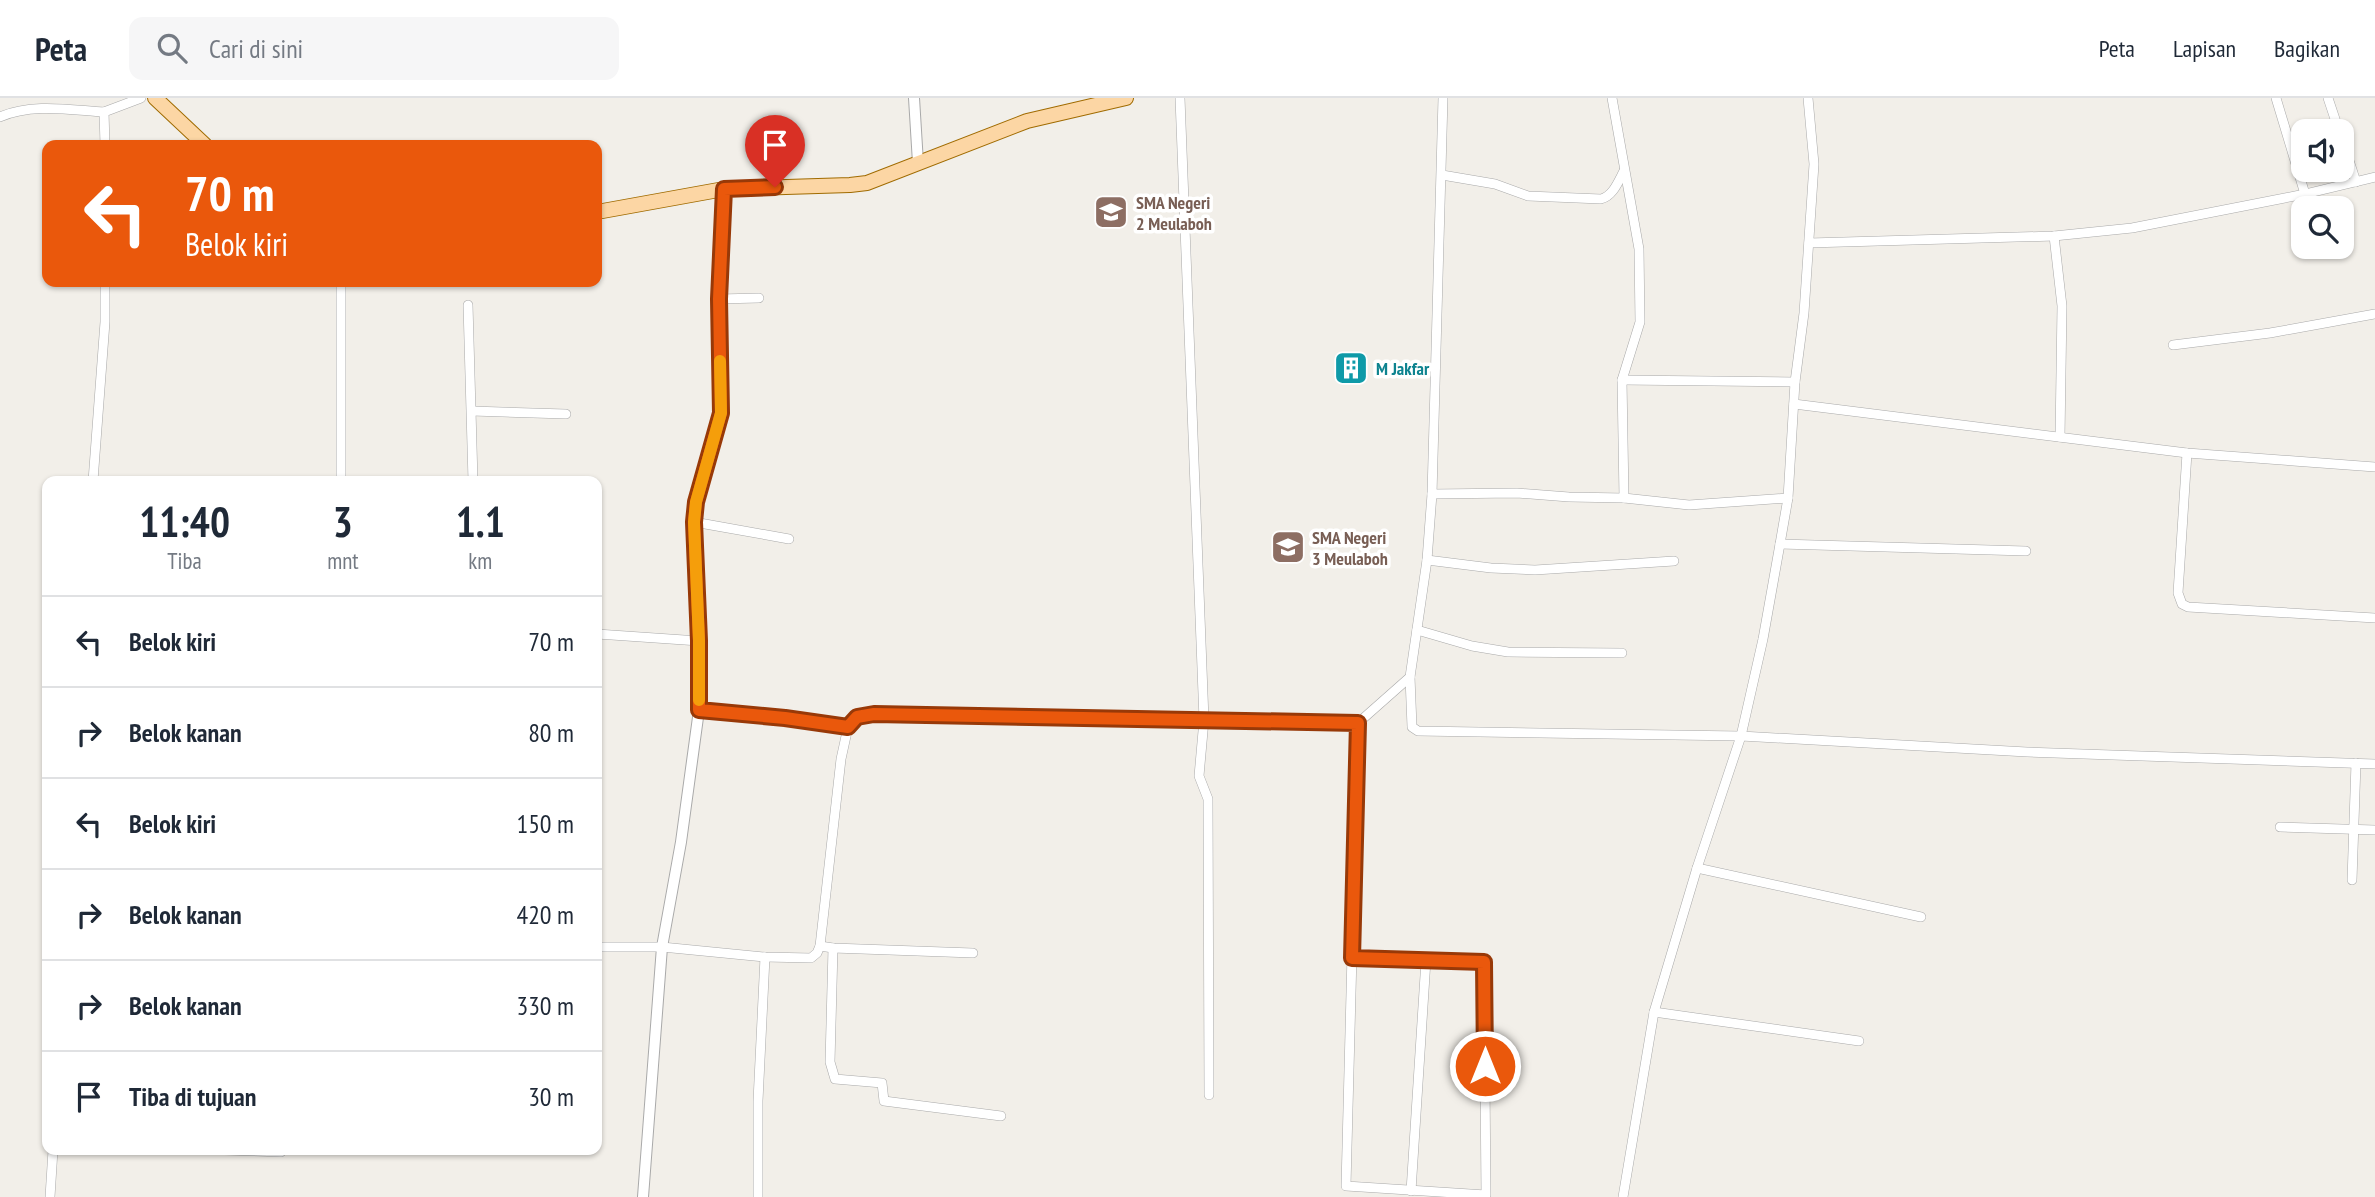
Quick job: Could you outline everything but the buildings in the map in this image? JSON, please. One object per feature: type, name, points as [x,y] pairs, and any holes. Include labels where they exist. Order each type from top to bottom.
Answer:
[{"type":"main road","points":[[155,98],[200,140]]},
{"type":"main road","points":[[602,211],[724,189],[850,186],[867,183],[1027,121],[1126,98]]},
{"type":"street","points":[[0,117],[24,110],[51,108],[104,111],[141,98]]},
{"type":"street","points":[[914,98],[918,163]]},
{"type":"street","points":[[1180,98],[1204,720],[1199,776],[1208,799],[1209,1095]]},
{"type":"street","points":[[1443,98],[1432,494],[1427,561],[1409,677],[1412,727],[1418,731],[1741,736],[2027,752],[2375,764]]},
{"type":"street","points":[[1612,98],[1639,249],[1640,322],[1622,380],[1624,498]]},
{"type":"street","points":[[1623,1197],[1654,1012],[1697,868],[1741,736],[1763,639],[1788,498],[1814,164],[1808,98]]},
{"type":"street","points":[[2276,98],[2305,194]]},
{"type":"street","points":[[2328,98],[2335,119]]},
{"type":"street","points":[[104,111],[105,140]]},
{"type":"street","points":[[1442,175],[1495,184],[1528,196],[1601,199],[1615,189],[1624,171]]},
{"type":"street","points":[[2354,176],[2356,182]]},
{"type":"street","points":[[1809,243],[2054,236],[2132,228],[2305,194],[2375,177]]},
{"type":"street","points":[[643,1197],[662,947],[681,842],[699,710],[694,522],[696,502],[721,413],[719,299],[724,189]]},
{"type":"street","points":[[2054,236],[2062,306],[2060,437]]},
{"type":"street","points":[[93,476],[105,287]]},
{"type":"street","points":[[341,287],[341,476]]},
{"type":"street","points":[[719,299],[759,298]]},
{"type":"street","points":[[468,305],[473,476]]},
{"type":"street","points":[[2173,345],[2375,314]]},
{"type":"street","points":[[1622,380],[1795,382]]},
{"type":"street","points":[[1794,404],[2186,453],[2375,467]]},
{"type":"street","points":[[472,411],[566,414]]},
{"type":"street","points":[[2186,453],[2178,593],[2182,604],[2188,607],[2375,618]]},
{"type":"street","points":[[1432,494],[1517,493],[1624,498],[1689,505],[1788,498]]},
{"type":"street","points":[[694,522],[789,538]]},
{"type":"street","points":[[1780,544],[2026,551]]},
{"type":"street","points":[[1427,561],[1535,570],[1674,561]]},
{"type":"street","points":[[1416,630],[1472,646],[1508,652],[1622,653]]},
{"type":"street","points":[[602,634],[699,641]]},
{"type":"street","points":[[602,947],[662,947],[765,957],[811,958],[817,953],[820,946],[841,759],[848,727],[857,717],[874,714],[1358,723],[1409,677]]},
{"type":"street","points":[[699,710],[848,727]]},
{"type":"street","points":[[1352,958],[1484,962],[1486,1195],[1346,1186],[1358,723]]},
{"type":"street","points":[[2352,880],[2356,762]]},
{"type":"street","points":[[2280,827],[2375,830]]},
{"type":"street","points":[[1697,868],[1921,917]]},
{"type":"street","points":[[820,946],[973,953]]},
{"type":"street","points":[[833,948],[830,1062],[835,1079],[882,1083],[884,1101],[1000,1116]]},
{"type":"street","points":[[758,1197],[758,1101],[765,957]]},
{"type":"street","points":[[1411,1191],[1426,960]]},
{"type":"street","points":[[1654,1012],[1859,1041]]},
{"type":"street","points":[[50,1197],[53,1155]]},
{"type":"slow traffic","points":[[699,700],[694,522],[696,502],[721,413],[720,361]]},
{"type":"place","name":"SMA Negeri 2 Meulaboh","points":[[1111,212]]},
{"type":"place","name":"M Jakfar","points":[[1351,368]]},
{"type":"place","name":"SMA Negeri 3 Meulaboh","points":[[1288,547]]},
{"type":"route","points":[[775,187],[724,189],[719,299],[721,413],[696,502],[694,522],[699,710],[848,727],[857,717],[874,714],[1358,723],[1352,958],[1484,962],[1485,1066]]}]
